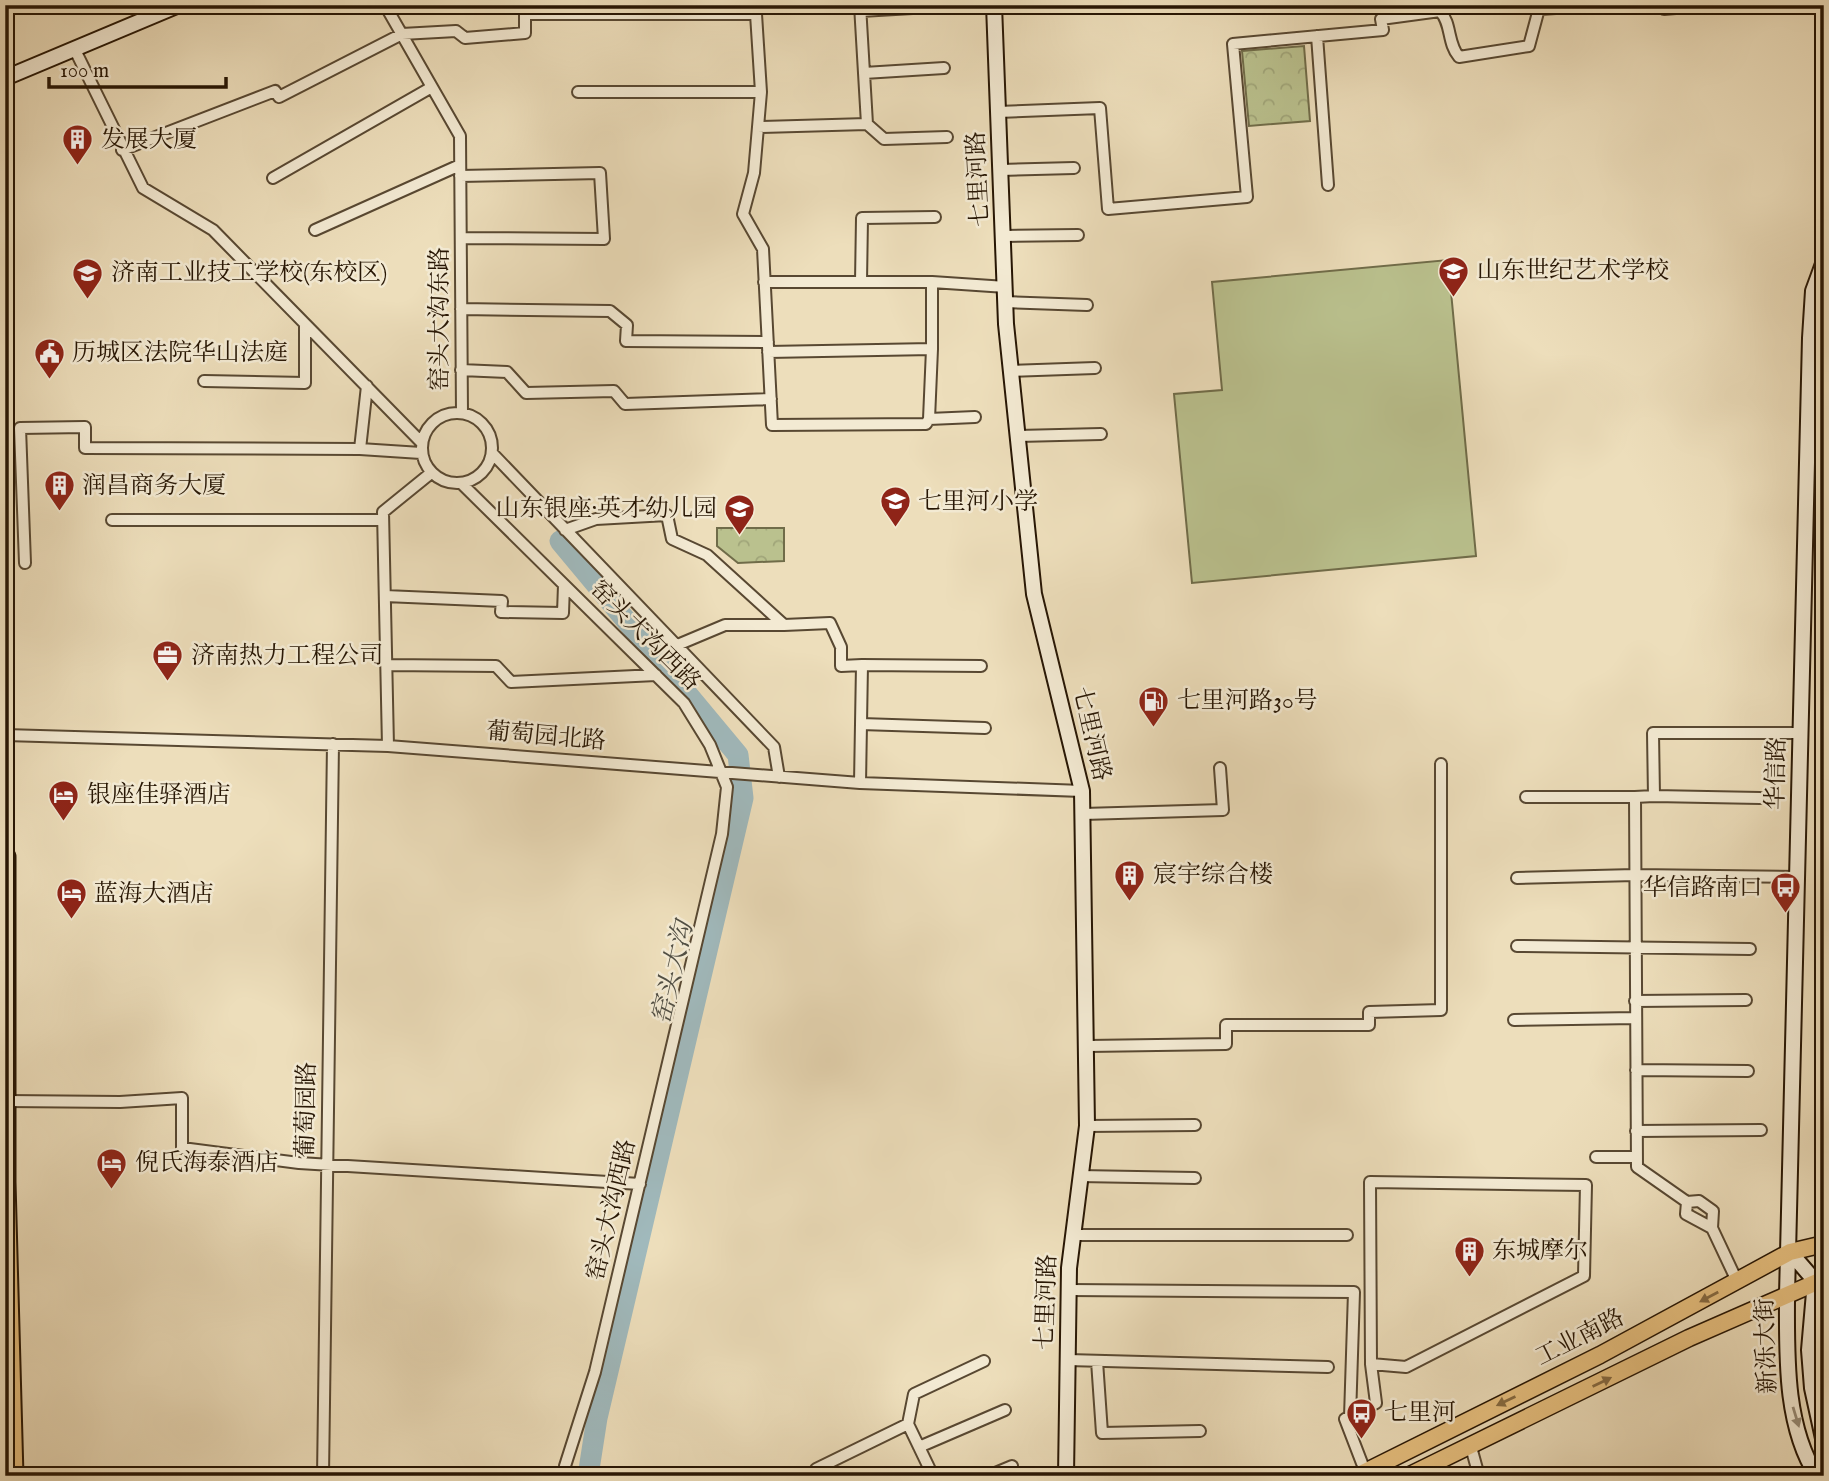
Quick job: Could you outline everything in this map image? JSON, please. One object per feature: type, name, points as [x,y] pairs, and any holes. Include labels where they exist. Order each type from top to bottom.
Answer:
[{"type":"highway","points":[[5,857],[8,1403],[13,1476]]},
{"type":"main road","points":[[5,78],[179,5]]},
{"type":"main road","name":"七里河路","points":[[994,5],[1011,371],[1034,594],[1082,791],[1088,1046],[1085,1077],[1087,1126],[1079,1176],[1069,1290],[1066,1476]]},
{"type":"main road","name":"华信路","points":[[1790,1252],[1801,733],[1818,291],[1824,261]]},
{"type":"main road","name":"工业南路","points":[[1361,1474],[1600,1355],[1790,1252],[1824,1244]]},
{"type":"main road","points":[[1790,1252],[1819,1280]]},
{"type":"main road","name":"新泺大街","points":[[1790,1252],[1787,1389],[1806,1453],[1817,1476]]},
{"type":"main road","name":"工业南路","points":[[1408,1476],[1689,1338],[1819,1280]]},
{"type":"main road","name":"新泺大街","points":[[1819,1280],[1809,1350],[1812,1388],[1824,1443]]},
{"type":"street","name":"窑头大沟东路","points":[[385,5],[460,136],[462,413],[472,416],[488,431],[492,453],[774,747],[779,776]]},
{"type":"street","points":[[998,112],[1100,108],[1108,208],[1247,197],[1233,44],[1382,30],[1381,19],[1439,8],[1446,18],[1451,48],[1459,57],[1529,46],[1540,7],[1603,5]]},
{"type":"street","points":[[1664,5],[1664,9],[1711,5]]},
{"type":"street","points":[[867,124],[860,8],[947,6]]},
{"type":"street","points":[[122,150],[275,91],[279,97],[402,34],[456,30],[465,38],[525,33],[525,14],[756,14],[761,92],[754,173],[743,214],[763,249],[772,425],[926,424],[929,419],[932,349],[932,282]]},
{"type":"street","points":[[1317,36],[1328,185]]},
{"type":"street","points":[[75,50],[143,188],[213,230],[367,386],[421,448],[431,473],[383,512],[388,746]]},
{"type":"street","points":[[864,73],[944,68]]},
{"type":"street","points":[[273,178],[432,87]]},
{"type":"street","points":[[578,92],[761,92]]},
{"type":"street","points":[[758,127],[867,124],[884,139],[947,137]]},
{"type":"street","points":[[1001,170],[1074,169]]},
{"type":"street","points":[[315,230],[460,171],[600,173],[604,239],[461,238]]},
{"type":"street","points":[[861,282],[862,218],[935,217]]},
{"type":"street","points":[[1004,236],[1078,235]]},
{"type":"street","points":[[764,282],[932,282],[1087,305]]},
{"type":"street","points":[[461,309],[610,311],[627,325],[626,341],[768,347],[932,349]]},
{"type":"street","points":[[204,381],[305,383],[305,324]]},
{"type":"street","points":[[1011,371],[1095,368]]},
{"type":"street","points":[[461,370],[507,372],[526,393],[614,391],[625,404],[771,399]]},
{"type":"street","points":[[360,449],[367,386]]},
{"type":"street","points":[[421,448],[431,423],[451,413],[462,413]]},
{"type":"street","points":[[929,419],[975,417]]},
{"type":"street","points":[[25,563],[20,428],[85,427],[85,448],[421,448]]},
{"type":"street","points":[[1018,436],[1101,434]]},
{"type":"street","points":[[461,483],[482,473],[492,453]]},
{"type":"street","name":"窑头大沟西路","points":[[431,473],[450,483],[461,483],[684,703],[710,745],[727,787],[722,834],[640,1184],[595,1372],[565,1466],[565,1476]]},
{"type":"street","points":[[565,530],[596,519],[667,515],[672,539],[708,555],[785,625]]},
{"type":"street","points":[[111,520],[383,520]]},
{"type":"street","points":[[385,596],[502,601],[501,612],[564,613],[564,585]]},
{"type":"street","points":[[675,646],[725,625],[830,623],[841,647],[841,666],[981,666]]},
{"type":"street","points":[[386,665],[496,666],[511,682],[656,675]]},
{"type":"street","points":[[860,783],[862,665]]},
{"type":"street","points":[[861,724],[985,728]]},
{"type":"street","points":[[1654,796],[1653,733],[1801,733]]},
{"type":"street","name":"葡萄园北路","points":[[5,735],[388,746],[860,783],[1082,791]]},
{"type":"street","name":"葡萄园路","points":[[323,1476],[333,744]]},
{"type":"street","points":[[1088,1046],[1226,1044],[1226,1025],[1369,1025],[1369,1012],[1441,1010],[1441,765]]},
{"type":"street","points":[[1083,814],[1223,810],[1220,768]]},
{"type":"street","points":[[1526,797],[1760,798]]},
{"type":"street","points":[[1635,797],[1637,1167],[1687,1202],[1699,1201],[1713,1211],[1712,1228],[1738,1281]]},
{"type":"street","points":[[1517,878],[1635,875],[1798,877]]},
{"type":"street","points":[[1517,946],[1750,949]]},
{"type":"street","points":[[1635,1001],[1746,1000]]},
{"type":"street","points":[[1514,1020],[1635,1018]]},
{"type":"street","points":[[1636,1070],[1748,1071]]},
{"type":"street","points":[[6,1101],[182,1098],[182,1148],[328,1165],[640,1184]]},
{"type":"street","points":[[1087,1126],[1195,1125]]},
{"type":"street","points":[[1636,1131],[1761,1130]]},
{"type":"street","points":[[1596,1157],[1637,1157]]},
{"type":"street","points":[[1079,1176],[1195,1178]]},
{"type":"street","points":[[1361,1474],[1345,1419],[1376,1403],[1371,1364],[1370,1182],[1586,1185],[1584,1276],[1406,1367],[1371,1364]]},
{"type":"street","points":[[1687,1202],[1686,1214],[1712,1228]]},
{"type":"street","points":[[1073,1235],[1348,1235]]},
{"type":"street","points":[[1069,1290],[1354,1292],[1350,1417]]},
{"type":"street","points":[[1068,1360],[1328,1367]]},
{"type":"street","points":[[933,1476],[908,1424],[914,1394],[984,1361]]},
{"type":"street","points":[[1097,1361],[1102,1433],[1200,1431]]},
{"type":"street","points":[[919,1447],[1004,1410]]},
{"type":"street","points":[[816,1469],[908,1424]]},
{"type":"street","points":[[1471,1447],[1479,1476]]},
{"type":"street","points":[[988,1476],[1012,1466]]},
{"type":"green space","points":[[1304,46],[1310,121],[1249,126],[1242,51]]},
{"type":"green space","points":[[1448,260],[1476,556],[1192,583],[1174,394],[1222,390],[1212,282]]},
{"type":"green space","points":[[717,528],[784,528],[784,561],[738,563],[717,546]]},
{"type":"waterway","name":"窑头大沟","points":[[560,541],[738,755],[743,798],[597,1418],[588,1476]]},
{"type":"place","name":"发展大厦","points":[[78,167]]},
{"type":"place","name":"山东世纪艺术学校","points":[[1454,298]]},
{"type":"place","name":"济南工业技工学校(东校区)","points":[[88,300]]},
{"type":"place","name":"历城区法院华山法庭","points":[[49,380]]},
{"type":"place","name":"润昌商务大厦","points":[[59,513]]},
{"type":"place","name":"七里河小学","points":[[895,529]]},
{"type":"place","name":"山东银座·英才幼儿园","points":[[740,536]]},
{"type":"place","name":"济南热力工程公司","points":[[168,683]]},
{"type":"place","name":"七里河路30号","points":[[1154,728]]},
{"type":"place","name":"银座佳驿酒店","points":[[64,822]]},
{"type":"place","name":"宸宇综合楼","points":[[1130,902]]},
{"type":"place","name":"华信路南口","points":[[1786,915]]},
{"type":"place","name":"蓝海大酒店","points":[[71,921]]},
{"type":"place","name":"倪氏海泰酒店","points":[[112,1190]]},
{"type":"place","name":"东城摩尔","points":[[1469,1278]]},
{"type":"place","name":"七里河","points":[[1361,1440]]}]
